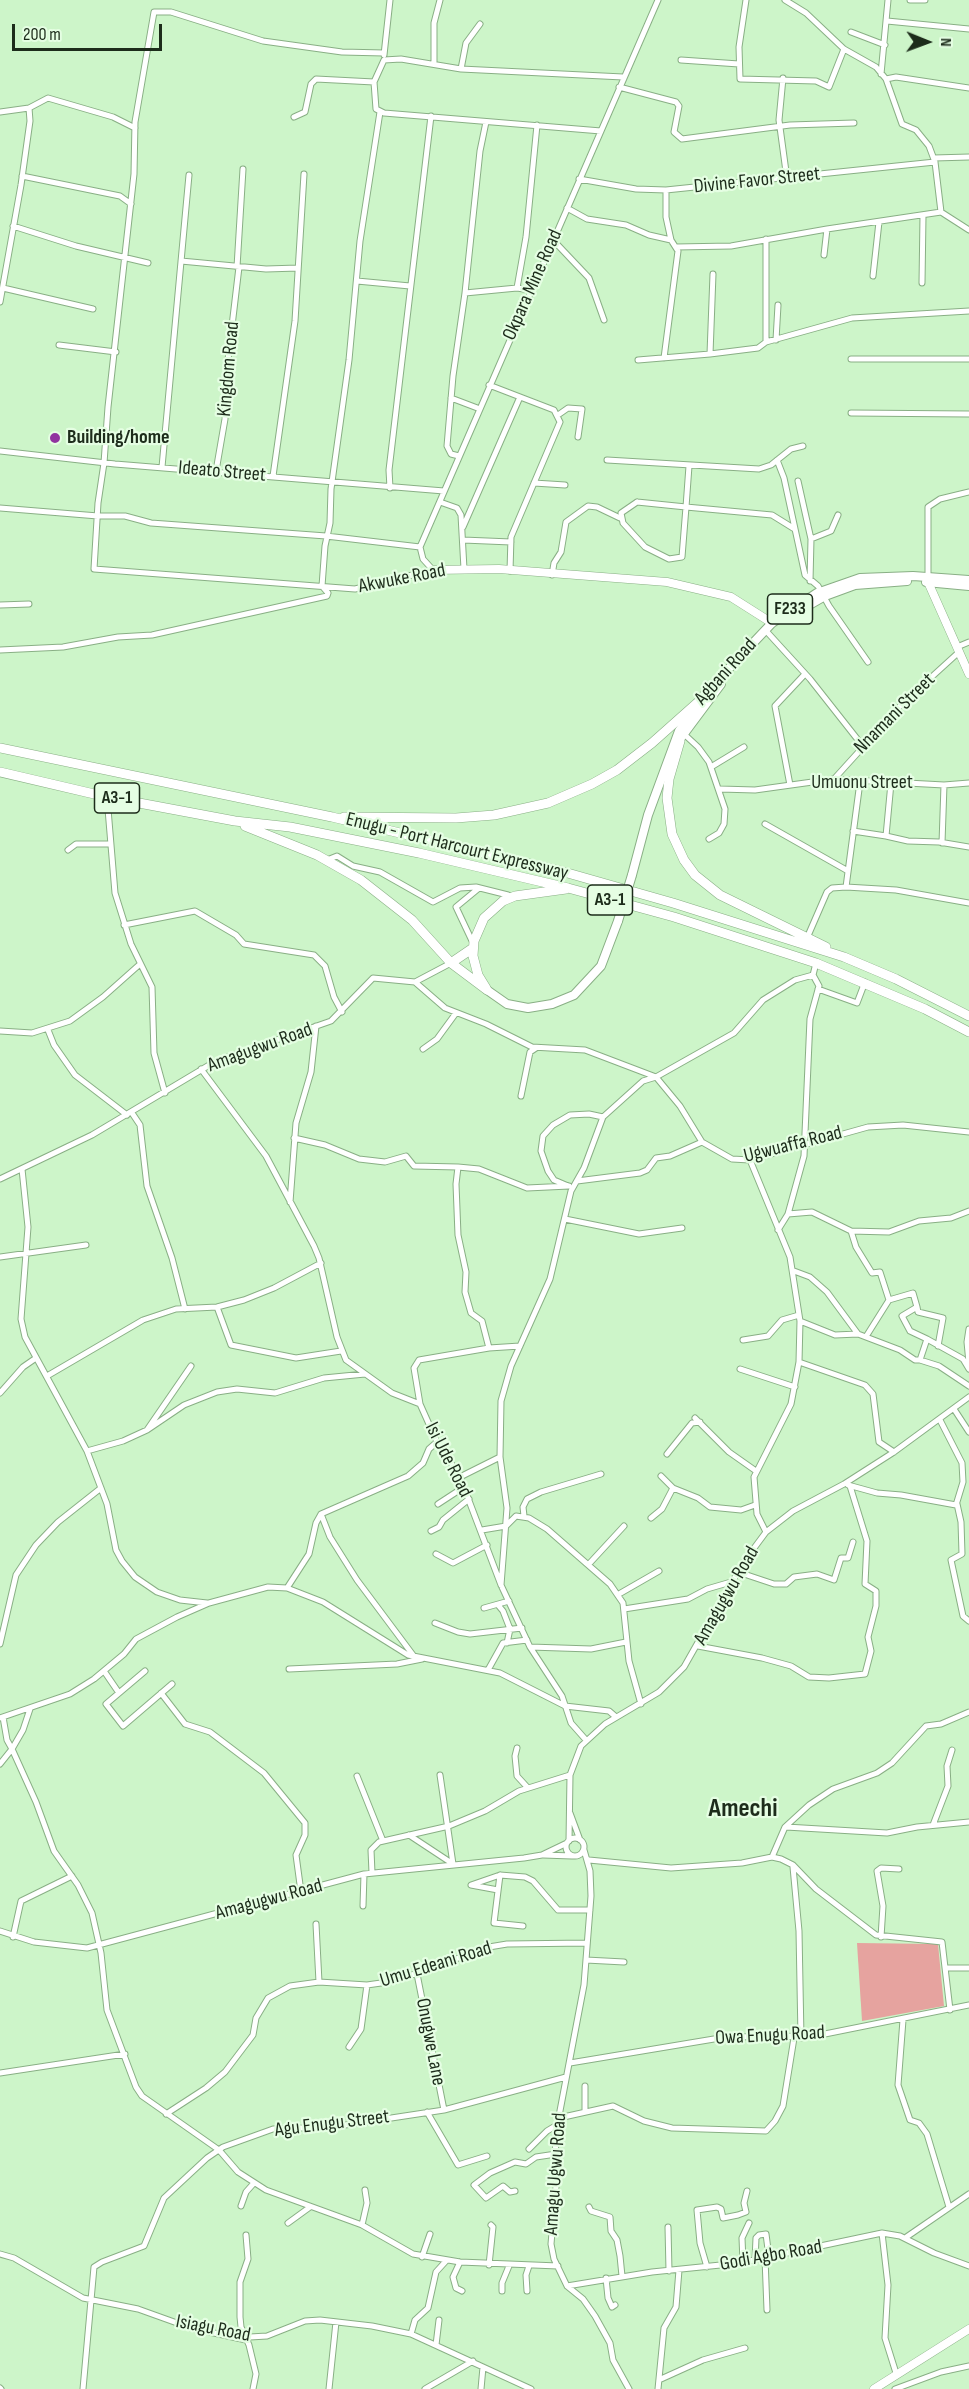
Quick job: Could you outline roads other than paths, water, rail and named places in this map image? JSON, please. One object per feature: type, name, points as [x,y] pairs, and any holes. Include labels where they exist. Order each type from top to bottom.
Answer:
[{"type":"highway","points":[[333,817],[456,818],[494,815],[548,803],[592,784],[617,770],[652,744],[697,703]]},
{"type":"highway","points":[[682,737],[669,779],[667,798],[672,834],[684,860],[695,875],[720,895],[844,957]]},
{"type":"highway","name":"Enugu - Port Harcourt Expressway","points":[[0,748],[333,817],[569,873],[844,957],[896,979],[969,1016]]},
{"type":"highway","name":"Enugu - Port Harcourt Expressway","points":[[0,772],[107,797],[235,821],[290,827],[419,853],[568,888],[674,917],[816,963],[865,982],[969,1032]]},
{"type":"highway","points":[[235,821],[327,860],[389,901],[412,920],[452,963],[487,990]]},
{"type":"highway","points":[[452,963],[473,946],[484,918],[503,901],[515,896],[568,888]]},
{"type":"highway","points":[[473,946],[478,975],[487,990]]},
{"type":"main road","name":"Agbani Road","points":[[487,990],[498,999],[516,1007],[539,1008],[568,998],[583,988],[601,966],[618,921],[648,815],[671,750],[697,703],[772,627],[823,594],[871,576],[969,580]]},
{"type":"main road","name":"Agbani Road","points":[[927,579],[969,586]]},
{"type":"main road","name":"Agbani Road","points":[[671,750],[705,703],[772,627]]},
{"type":"street","points":[[0,650],[63,647],[118,637],[152,635],[324,597],[328,593],[322,586],[326,536],[330,523],[360,241],[380,112],[374,102],[374,82],[384,60],[390,0]]},
{"type":"street","points":[[434,64],[434,23],[440,0]]},
{"type":"street","name":"Okpara Mine Road","points":[[420,547],[658,0]]},
{"type":"street","points":[[746,0],[738,76],[744,80],[783,78],[816,81],[829,87],[844,49]]},
{"type":"street","points":[[785,0],[806,13],[844,49],[876,67],[884,77],[901,122],[925,138],[934,160],[941,212]]},
{"type":"street","points":[[884,77],[888,0]]},
{"type":"street","points":[[910,0],[925,0]]},
{"type":"street","name":"Akwuke Road","points":[[384,53],[342,52],[263,41],[159,10],[154,12],[146,47],[135,128],[131,204],[116,352],[108,406],[94,569],[119,573],[354,589],[433,570],[464,569],[658,581],[699,588],[732,597],[772,627]]},
{"type":"street","points":[[887,21],[969,28]]},
{"type":"street","points":[[460,69],[466,43],[480,24]]},
{"type":"street","points":[[851,32],[885,45]]},
{"type":"street","points":[[384,60],[434,64],[460,69],[623,77]]},
{"type":"street","points":[[681,60],[739,64]]},
{"type":"street","points":[[884,77],[969,88]]},
{"type":"street","points":[[783,78],[779,126],[787,179]]},
{"type":"street","points":[[294,117],[305,112],[311,84],[316,79],[374,82]]},
{"type":"street","points":[[619,87],[678,104],[674,132],[682,139],[779,126],[854,123]]},
{"type":"street","points":[[0,112],[29,108],[48,98],[113,117],[135,128]]},
{"type":"street","points":[[0,302],[22,176],[30,121],[29,108]]},
{"type":"street","points":[[380,112],[601,131]]},
{"type":"street","points":[[390,488],[389,470],[431,116]]},
{"type":"street","points":[[459,456],[451,454],[447,446],[480,151],[486,122]]},
{"type":"street","points":[[517,288],[526,237],[537,125]]},
{"type":"street","name":"Divine Favor Street","points":[[579,179],[636,189],[666,190],[787,179],[969,157]]},
{"type":"street","name":"Kingdom Road","points":[[216,471],[225,419],[226,368],[238,267],[243,169]]},
{"type":"street","points":[[273,476],[295,321],[304,174]]},
{"type":"street","points":[[162,467],[189,175]]},
{"type":"street","points":[[22,176],[120,196],[131,204]]},
{"type":"street","points":[[664,358],[678,257],[676,247],[671,240],[666,217],[666,190]]},
{"type":"street","points":[[567,208],[587,219],[626,225],[649,235],[671,240]]},
{"type":"street","points":[[676,247],[716,247],[941,212],[969,230]]},
{"type":"street","points":[[922,283],[923,216]]},
{"type":"street","points":[[873,276],[879,222]]},
{"type":"street","points":[[13,226],[76,246],[148,263]]},
{"type":"street","points":[[824,255],[827,229]]},
{"type":"street","points":[[766,239],[766,342]]},
{"type":"street","points":[[553,240],[589,278],[604,320]]},
{"type":"street","points":[[181,261],[238,267],[298,268]]},
{"type":"street","points":[[710,354],[713,274]]},
{"type":"street","points":[[357,281],[410,286]]},
{"type":"street","points":[[3,288],[93,309]]},
{"type":"street","points":[[465,293],[517,288],[530,290]]},
{"type":"street","points":[[776,340],[778,305]]},
{"type":"street","points":[[638,360],[750,350],[766,342],[852,318],[969,310]]},
{"type":"street","points":[[59,345],[116,352]]},
{"type":"street","points":[[851,359],[969,359]]},
{"type":"street","points":[[489,384],[554,410],[560,422],[511,542],[510,571]]},
{"type":"street","points":[[463,527],[520,397]]},
{"type":"street","points":[[451,398],[480,409]]},
{"type":"street","points":[[558,415],[568,408],[582,408],[578,438]]},
{"type":"street","points":[[851,413],[969,414]]},
{"type":"street","points":[[607,460],[748,470],[759,469],[777,460],[791,449],[803,446]]},
{"type":"street","name":"Ideato Street","points":[[0,451],[104,463],[444,491]]},
{"type":"street","points":[[777,460],[784,478],[793,528],[804,570],[823,594],[868,662]]},
{"type":"street","points":[[552,575],[554,563],[561,552],[566,522],[588,507],[597,507],[620,518],[645,547],[669,559],[682,555],[688,466]]},
{"type":"street","points":[[798,481],[811,539],[810,580]]},
{"type":"street","points":[[534,483],[566,485]]},
{"type":"street","points":[[969,492],[955,494],[928,507],[927,579],[969,674]]},
{"type":"street","points":[[620,518],[626,508],[637,501],[772,515],[793,528]]},
{"type":"street","points":[[440,502],[459,510],[463,527],[464,569]]},
{"type":"street","points":[[0,508],[125,516],[145,522],[221,530],[326,536],[420,547],[423,559],[433,570]]},
{"type":"street","points":[[811,539],[831,531],[838,515]]},
{"type":"street","points":[[463,540],[511,542]]},
{"type":"street","points":[[0,605],[29,604]]},
{"type":"street","points":[[772,627],[804,674],[862,745]]},
{"type":"street","name":"Nnamani Street","points":[[834,779],[862,745],[903,703],[969,642]]},
{"type":"street","points":[[790,785],[775,706],[804,674]]},
{"type":"street","points":[[682,737],[698,747],[711,767],[720,789],[726,818],[719,833],[709,839]]},
{"type":"street","points":[[711,767],[744,747]]},
{"type":"street","name":"Umuonu Street","points":[[720,789],[755,790],[834,779],[944,785],[969,783]]},
{"type":"street","points":[[846,887],[860,782]]},
{"type":"street","points":[[886,836],[891,783]]},
{"type":"street","points":[[942,843],[944,785]]},
{"type":"street","points":[[107,797],[113,884],[124,925],[153,993],[154,1053],[165,1093]]},
{"type":"street","points":[[765,824],[848,871]]},
{"type":"street","points":[[853,831],[908,841],[969,847]]},
{"type":"street","points":[[68,850],[76,844],[110,844]]},
{"type":"street","points":[[327,860],[337,856],[353,866],[380,872],[433,902],[460,888],[479,888],[508,895]]},
{"type":"street","points":[[473,946],[456,907],[479,888]]},
{"type":"street","points":[[807,938],[827,892],[832,888],[896,890],[969,903]]},
{"type":"street","points":[[124,925],[195,911],[236,935],[244,944],[314,955],[325,966],[334,998],[342,1012]]},
{"type":"street","points":[[452,963],[415,982],[428,996],[456,1013],[486,1024],[536,1048],[585,1050],[656,1077]]},
{"type":"street","points":[[813,975],[816,963]]},
{"type":"street","points":[[0,1031],[32,1033],[48,1030],[77,1017],[140,965]]},
{"type":"street","points":[[294,1138],[325,1145],[358,1159],[385,1162],[406,1156],[414,1166],[479,1169],[527,1188],[570,1187],[577,1181],[603,1117],[642,1081],[656,1077],[734,1033],[754,1007],[780,988],[803,976],[813,975],[818,979],[818,989],[810,1018],[803,1162],[788,1214],[778,1230]]},
{"type":"street","name":"Amagugwu Road","points":[[0,1179],[129,1114],[201,1069],[251,1047],[331,1021],[373,978],[415,982]]},
{"type":"street","points":[[818,989],[857,1003],[865,982]]},
{"type":"street","points":[[423,1049],[436,1039],[456,1013]]},
{"type":"street","points":[[290,1202],[294,1138],[311,1072],[316,1026]]},
{"type":"street","points":[[48,1030],[54,1046],[75,1075],[129,1114],[140,1125],[141,1157],[147,1186],[172,1258],[185,1309]]},
{"type":"street","points":[[521,1096],[530,1052],[536,1048]]},
{"type":"street","points":[[201,1069],[266,1156],[321,1263],[341,1351],[296,1358],[237,1347],[228,1343],[227,1330],[217,1307]]},
{"type":"street","name":"Ugwuaffa Road","points":[[656,1077],[680,1106],[702,1142],[727,1158],[750,1160],[868,1127],[896,1125],[969,1132]]},
{"type":"street","points":[[570,1187],[554,1180],[548,1171],[542,1151],[543,1136],[553,1125],[570,1115],[589,1114],[603,1117]]},
{"type":"street","points":[[577,1181],[640,1173],[647,1170],[656,1158],[670,1156],[702,1142]]},
{"type":"street","points":[[750,1160],[794,1271],[799,1318],[799,1362],[795,1387],[788,1411],[756,1471],[753,1482],[755,1505],[766,1532]]},
{"type":"street","points":[[458,1167],[456,1184],[458,1234],[466,1272],[465,1292],[471,1313],[482,1321],[489,1348]]},
{"type":"street","points":[[22,1169],[28,1220],[21,1324],[36,1358],[87,1451],[107,1504],[116,1550],[129,1571],[168,1598],[209,1603]]},
{"type":"street","points":[[501,1585],[507,1508],[500,1457],[501,1401],[520,1346],[550,1279],[565,1219],[570,1187]]},
{"type":"street","points":[[788,1214],[812,1212],[851,1230],[889,1232],[919,1221],[951,1218],[969,1210]]},
{"type":"street","points":[[565,1219],[639,1234],[682,1228]]},
{"type":"street","points":[[851,1230],[856,1247],[872,1273],[880,1272],[889,1300]]},
{"type":"street","points":[[0,1257],[86,1245]]},
{"type":"street","points":[[46,1376],[143,1320],[176,1309],[217,1307],[274,1288],[321,1263]]},
{"type":"street","points":[[794,1271],[810,1278],[827,1292],[858,1334]]},
{"type":"street","points":[[867,1335],[889,1300],[913,1293],[918,1312],[943,1318],[938,1346]]},
{"type":"street","points":[[917,1307],[902,1316],[910,1331],[963,1359],[969,1369]]},
{"type":"street","points":[[743,1340],[768,1336],[782,1320],[799,1318],[835,1335],[867,1335],[915,1360],[939,1366],[969,1386]]},
{"type":"street","points":[[969,1329],[967,1342],[969,1363]]},
{"type":"street","points":[[920,1360],[927,1339]]},
{"type":"street","points":[[420,1404],[414,1368],[419,1360],[489,1348],[520,1346]]},
{"type":"street","name":"Isi Ude Road","points":[[341,1351],[348,1363],[392,1393],[420,1404],[436,1442],[460,1477],[501,1585],[530,1647],[562,1696],[572,1723],[586,1740]]},
{"type":"street","points":[[0,1393],[23,1367],[36,1358]]},
{"type":"street","points":[[799,1362],[865,1385],[873,1394],[879,1442],[894,1452]]},
{"type":"street","points":[[147,1430],[191,1366]]},
{"type":"street","points":[[740,1369],[795,1387]]},
{"type":"street","points":[[87,1451],[123,1441],[147,1430],[184,1405],[217,1392],[237,1389],[275,1393],[324,1378],[365,1374]]},
{"type":"street","name":"Amagugwu Road","points":[[568,1842],[570,1775],[577,1754],[586,1740],[616,1717],[641,1704],[667,1685],[698,1646],[731,1582],[766,1532],[793,1510],[847,1485],[969,1397]]},
{"type":"street","points":[[954,1409],[969,1432]]},
{"type":"street","points":[[667,1454],[697,1420],[729,1452],[756,1471]]},
{"type":"street","points":[[940,1420],[962,1464],[963,1482],[957,1504],[962,1522],[962,1554],[951,1560],[963,1616],[969,1621]]},
{"type":"street","points":[[287,1588],[309,1554],[316,1523],[321,1514],[408,1476],[423,1463],[429,1449],[436,1442]]},
{"type":"street","points":[[460,1477],[500,1457]]},
{"type":"street","points":[[524,1516],[523,1506],[528,1499],[541,1492],[601,1474]]},
{"type":"street","points":[[662,1476],[673,1488],[720,1510],[741,1510],[755,1505]]},
{"type":"street","points":[[847,1485],[877,1493],[957,1504]]},
{"type":"street","points":[[698,1646],[791,1666],[809,1677],[830,1678],[865,1674],[871,1651],[868,1637],[876,1606],[876,1591],[865,1584],[867,1541],[847,1485]]},
{"type":"street","points":[[438,1504],[464,1487]]},
{"type":"street","points":[[0,1644],[16,1575],[36,1545],[54,1526],[101,1488]]},
{"type":"street","points":[[651,1518],[662,1509],[673,1488]]},
{"type":"street","points":[[430,1531],[439,1527],[443,1520],[469,1499]]},
{"type":"street","points":[[507,1508],[516,1516],[524,1516],[547,1529],[619,1594],[624,1609],[633,1680],[641,1704]]},
{"type":"street","points":[[321,1514],[330,1537],[351,1571],[414,1656]]},
{"type":"street","points":[[482,1530],[506,1526],[516,1516]]},
{"type":"street","points":[[588,1565],[624,1526]]},
{"type":"street","points":[[738,1572],[774,1584],[786,1584],[794,1577],[817,1574],[834,1580],[841,1558],[848,1558],[853,1542]]},
{"type":"street","points":[[436,1554],[453,1563],[487,1545]]},
{"type":"street","points":[[619,1594],[659,1570]]},
{"type":"street","points":[[624,1609],[688,1599],[707,1589],[731,1582]]},
{"type":"street","points":[[558,2266],[489,2265],[422,2257],[363,2225],[310,2207],[255,2183],[238,2172],[219,2150],[166,2114],[140,2092],[107,2010],[100,1946],[92,1913],[72,1876],[54,1851],[36,1802],[5,1734],[2,1717],[70,1694],[104,1671],[124,1654],[136,1639],[209,1603],[257,1588],[287,1588],[323,1602],[395,1648],[414,1656],[488,1670],[507,1676],[565,1706],[609,1711],[616,1717]]},
{"type":"street","points":[[484,1608],[509,1600]]},
{"type":"street","points":[[498,1605],[510,1629],[507,1643]]},
{"type":"street","points":[[435,1623],[470,1634],[522,1628]]},
{"type":"street","points":[[488,1670],[503,1643],[527,1640]]},
{"type":"street","points":[[530,1647],[591,1648],[627,1642]]},
{"type":"street","points":[[289,1670],[397,1664],[423,1659]]},
{"type":"street","points":[[104,1671],[119,1693]]},
{"type":"street","points":[[145,1671],[106,1704],[123,1726],[172,1684]]},
{"type":"street","points":[[161,1693],[185,1724],[210,1732],[264,1773],[305,1823],[305,1835],[297,1855],[301,1892]]},
{"type":"street","points":[[0,1764],[23,1730],[30,1709]]},
{"type":"street","points":[[772,1857],[785,1827],[798,1813],[833,1789],[877,1773],[892,1763],[926,1726],[941,1724],[969,1712]]},
{"type":"street","points":[[517,1748],[515,1756],[517,1776],[528,1788]]},
{"type":"street","points":[[933,1825],[948,1786],[947,1766],[952,1750]]},
{"type":"street","points":[[440,1775],[453,1864]]},
{"type":"street","points":[[372,1873],[371,1850],[383,1841],[449,1826],[528,1788],[570,1775]]},
{"type":"street","points":[[357,1776],[383,1841]]},
{"type":"street","points":[[570,1813],[589,1863]]},
{"type":"street","points":[[785,1827],[885,1833],[969,1822]]},
{"type":"street","points":[[409,1835],[453,1864]]},
{"type":"street","points":[[542,1855],[574,1838],[580,1840]]},
{"type":"street","points":[[568,1842],[567,1851],[589,1863],[671,1868],[742,1863],[772,1857],[793,1865],[816,1889],[870,1932],[881,1937],[940,1940],[944,1944],[950,2010]]},
{"type":"street","points":[[542,1855],[576,1856],[584,1850]]},
{"type":"street","name":"Amagugwu Road","points":[[0,1930],[14,1937],[65,1946],[100,1946],[364,1874],[542,1855]]},
{"type":"street","name":"Amagu Ugwu Road","points":[[589,1863],[590,1910],[582,2006],[557,2125],[557,2183],[551,2244],[567,2286],[583,2299],[595,2316],[610,2343],[613,2360],[629,2389]]},
{"type":"street","points":[[559,2118],[613,2106],[644,2121],[672,2128],[765,2132],[775,2121],[783,2106],[797,2038],[799,1931],[793,1865]]},
{"type":"street","points":[[881,1937],[883,1906],[877,1871],[881,1868],[899,1869]]},
{"type":"street","points":[[363,1906],[364,1874]]},
{"type":"street","points":[[498,1890],[471,1885],[500,1875],[525,1877],[533,1881],[558,1910],[590,1910]]},
{"type":"street","points":[[500,1875],[494,1923],[523,1926]]},
{"type":"street","points":[[14,1937],[21,1901],[72,1876]]},
{"type":"street","points":[[316,1924],[319,1982]]},
{"type":"street","name":"Umu Edeani Road","points":[[166,2114],[206,2088],[225,2072],[253,2035],[256,2018],[268,1998],[290,1986],[319,1982],[367,1985],[394,1981],[498,1945],[587,1943]]},
{"type":"street","points":[[586,1960],[624,1962]]},
{"type":"street","points":[[946,1968],[969,1968]]},
{"type":"street","name":"Onugwe Lane","points":[[417,1974],[444,2110]]},
{"type":"street","points":[[349,2047],[361,2029],[367,1985]]},
{"type":"street","name":"Owa Enugu Road","points":[[570,2063],[726,2037],[797,2038],[903,2020],[969,2005]]},
{"type":"street","points":[[903,2020],[898,2085],[910,2120],[919,2123],[927,2134],[950,2207]]},
{"type":"street","points":[[0,2073],[124,2054]]},
{"type":"street","name":"Agu Enugu Street","points":[[83,2389],[94,2267],[144,2246],[164,2198],[194,2169],[219,2150],[273,2129],[332,2127],[444,2110],[567,2077]]},
{"type":"street","points":[[585,2086],[585,2111]]},
{"type":"street","points":[[428,2112],[458,2165],[487,2156]]},
{"type":"street","points":[[529,2149],[547,2131],[557,2125]]},
{"type":"street","points":[[516,2191],[510,2192],[503,2186],[486,2198],[474,2185],[490,2173],[515,2162],[526,2164],[536,2157],[556,2154]]},
{"type":"street","points":[[241,2206],[246,2192],[255,2183]]},
{"type":"street","points":[[363,2225],[367,2203],[364,2190]]},
{"type":"street","points":[[707,2267],[700,2243],[697,2210],[717,2207],[721,2209],[723,2218],[728,2219],[745,2213],[744,2203],[747,2191]]},
{"type":"street","points":[[905,2238],[969,2194]]},
{"type":"street","points":[[288,2223],[310,2207]]},
{"type":"street","points":[[589,2207],[591,2211],[610,2217],[611,2231],[617,2240],[622,2276]]},
{"type":"street","points":[[743,2262],[742,2238],[749,2223]]},
{"type":"street","points":[[489,2265],[493,2227],[491,2224]]},
{"type":"street","points":[[668,2227],[669,2271]]},
{"type":"street","points":[[882,2233],[888,2285],[885,2338],[896,2373]]},
{"type":"street","name":"Godi Agbo Road","points":[[567,2286],[606,2278],[767,2258],[882,2233],[905,2238],[969,2266]]},
{"type":"street","points":[[422,2257],[430,2234]]},
{"type":"street","points":[[755,2260],[757,2236],[766,2234],[767,2310]]},
{"type":"street","points":[[246,2235],[248,2259],[240,2282],[241,2327],[256,2374],[253,2389]]},
{"type":"street","name":"Isiagu Road","points":[[0,2254],[14,2258],[92,2301],[138,2309],[183,2326],[246,2340],[250,2337],[267,2337],[304,2321],[336,2322],[411,2334],[531,2389]]},
{"type":"street","points":[[411,2334],[415,2320],[428,2308],[436,2272],[446,2261]]},
{"type":"street","points":[[460,2262],[453,2277],[456,2288],[462,2291]]},
{"type":"street","points":[[502,2291],[504,2274],[509,2266]]},
{"type":"street","points":[[527,2291],[526,2275],[530,2266]]},
{"type":"street","points":[[658,2389],[661,2379],[664,2328],[676,2307],[679,2270]]},
{"type":"street","points":[[606,2278],[608,2298],[612,2307],[615,2305]]},
{"type":"street","points":[[436,2345],[439,2320]]},
{"type":"street","points":[[329,2389],[336,2322]]},
{"type":"street","points":[[874,2389],[969,2329]]},
{"type":"street","points":[[661,2379],[703,2360],[745,2348]]},
{"type":"street","points":[[425,2389],[472,2361]]},
{"type":"street","points":[[895,2389],[941,2372],[969,2366]]},
{"type":"street","points":[[481,2389],[483,2367]]},
{"type":"place","name":"Building/home","points":[[55,438]]},
{"type":"district","name":"Amechi","points":[[743,1809]]}]
